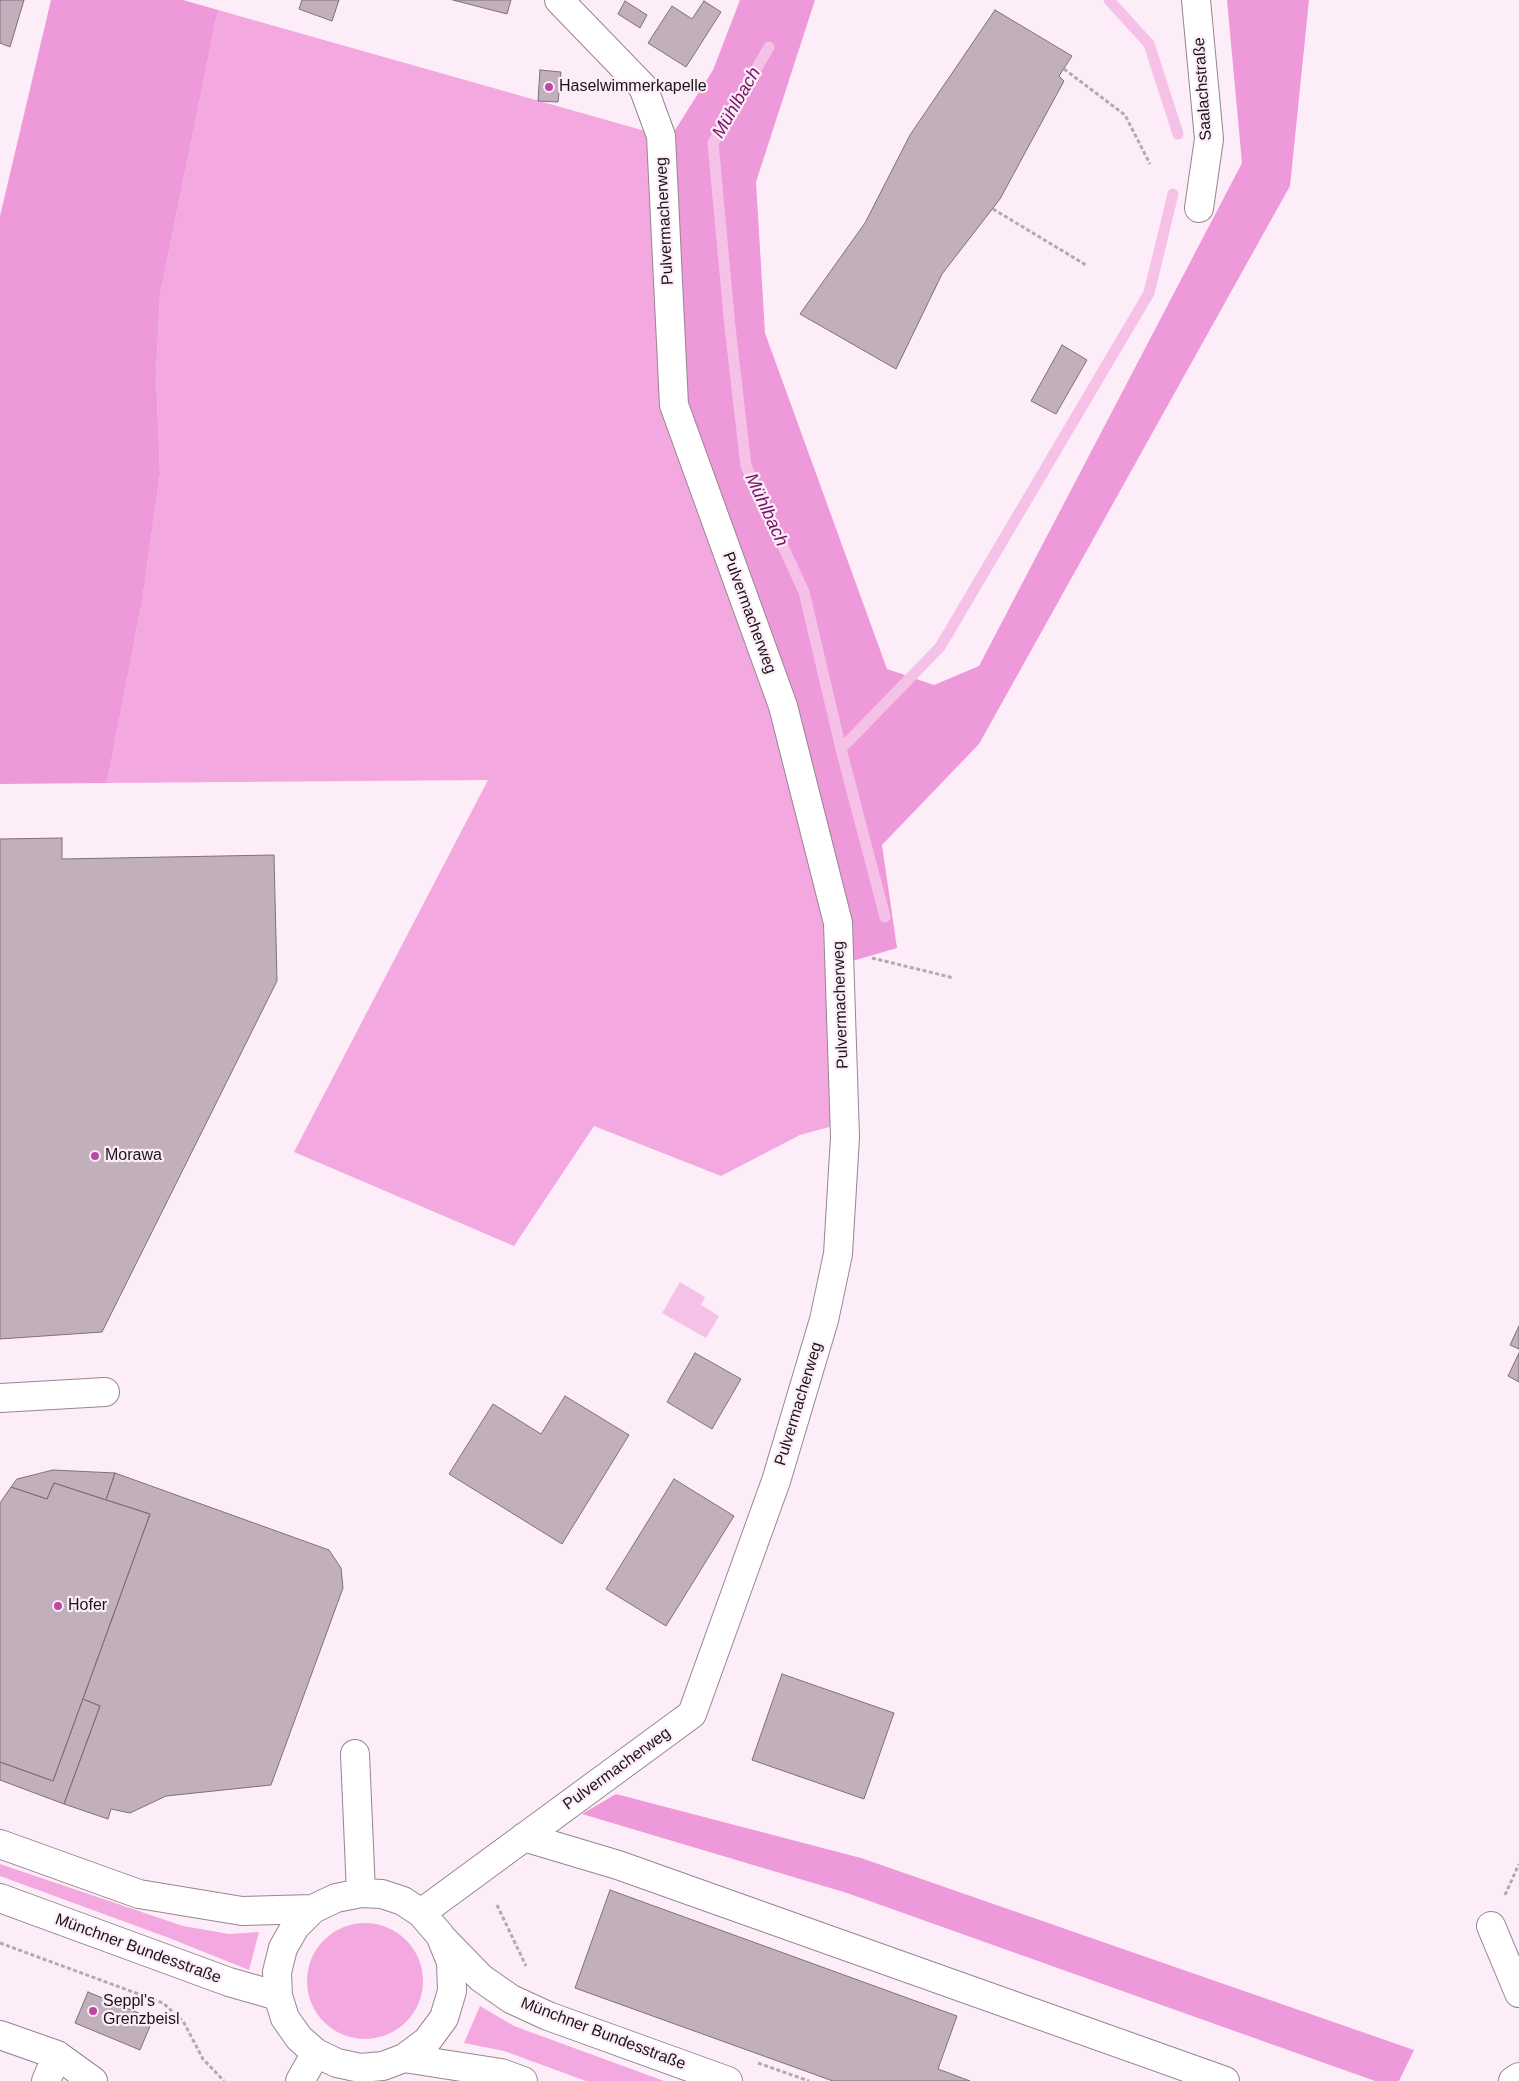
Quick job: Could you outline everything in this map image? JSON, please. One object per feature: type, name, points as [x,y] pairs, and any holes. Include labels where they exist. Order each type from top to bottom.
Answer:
[{"type":"street","name":"Pulvermacherweg","points":[[421,1913],[692,1714],[776,1481],[824,1320],[838,1254],[845,1136],[838,923],[783,706],[674,405],[662,136],[643,87],[559,0]]},
{"type":"street","name":"Saalachstraße","points":[[1196,0],[1209,139],[1199,208]]},
{"type":"street","points":[[0,1398],[105,1392]]},
{"type":"street","points":[[355,1754],[361,1893]]},
{"type":"street","points":[[524,1837],[628,1869],[1225,2081]]},
{"type":"street","points":[[0,1844],[139,1894],[242,1911],[313,1909]]},
{"type":"street","points":[[361,1893],[382,1894],[403,1901],[421,1913],[440,1936],[451,1962],[452,1991],[444,2018],[427,2041],[404,2058],[383,2066],[360,2068],[337,2063],[316,2053],[299,2038],[285,2018],[278,1996],[277,1972],[283,1948],[295,1927],[313,1909],[336,1898],[361,1893]]},
{"type":"street","name":"Münchner Bundesstraße","points":[[0,1898],[229,1982],[278,1996]]},
{"type":"street","points":[[1491,1926],[1519,1993]]},
{"type":"street","name":"Münchner Bundesstraße","points":[[440,1936],[481,1978],[511,2000],[548,2016],[728,2081]]},
{"type":"street","points":[[0,2035],[57,2054],[94,2081]]},
{"type":"street","points":[[300,2081],[316,2053]]},
{"type":"street","points":[[46,2081],[57,2054]]},
{"type":"street","points":[[404,2058],[501,2073],[522,2081]]},
{"type":"street","points":[[1513,2081],[1519,2077]]},
{"type":"path","points":[[1064,69],[1125,115],[1150,164]]},
{"type":"path","points":[[993,209],[1086,265]]},
{"type":"path","points":[[883,962],[954,978]]},
{"type":"path","points":[[0,1943],[163,2003],[183,2021],[203,2059],[224,2081]]},
{"type":"shaded area","points":[[51,0],[183,0],[218,10],[160,295],[156,375],[160,474],[142,602],[107,783],[0,784],[0,216]]},
{"type":"shaded area","points":[[740,0],[815,0],[756,182],[765,333],[887,669],[934,685],[979,666],[1242,163],[1227,0],[1309,0],[1290,186],[979,744],[882,845],[897,948],[849,962],[684,386],[670,138],[713,70]]},
{"type":"shaded area","points":[[218,10],[670,138],[809,772],[858,1119],[800,1135],[721,1176],[594,1126],[514,1246],[294,1152],[488,780],[107,783],[142,602],[160,474],[156,375],[160,295]]},
{"type":"shaded area","points":[[680,1282],[705,1297],[701,1305],[719,1316],[706,1338],[662,1313]]},
{"type":"shaded area","points":[[616,1794],[861,1858],[1414,2050],[1399,2081],[1375,2081],[847,1893],[582,1814]]},
{"type":"shaded area","points":[[0,1864],[183,1926],[229,1934],[259,1932],[249,1970],[169,1938],[0,1876]]},
{"type":"shaded area","points":[[365,1923],[387,1928],[406,1940],[418,1959],[423,1981],[418,2003],[406,2022],[387,2034],[365,2039],[343,2034],[324,2022],[312,2003],[307,1981],[312,1959],[324,1940],[343,1928]]},
{"type":"shaded area","points":[[480,2006],[514,2026],[664,2081],[586,2081],[504,2051],[464,2043]]},
{"type":"building","points":[[0,0],[24,0],[10,47],[0,43]]},
{"type":"building","points":[[302,0],[339,0],[332,21],[299,9]]},
{"type":"building","points":[[453,0],[511,0],[507,14]]},
{"type":"building","points":[[625,1],[647,15],[640,28],[618,14]]},
{"type":"building","points":[[704,1],[721,12],[686,67],[648,43],[672,6],[692,19]]},
{"type":"building","points":[[995,10],[1072,56],[1059,76],[1064,81],[1000,199],[942,274],[896,369],[800,314],[865,223],[910,135]]},
{"type":"building","name":"Haselwimmerkapelle","points":[[540,70],[561,72],[558,102],[538,101]]},
{"type":"building","points":[[1062,345],[1087,360],[1056,414],[1031,401]]},
{"type":"building","name":"Morawa","points":[[62,838],[62,859],[274,855],[277,981],[102,1332],[0,1339],[0,839]]},
{"type":"building","points":[[1519,1326],[1519,1349],[1510,1345]]},
{"type":"building","points":[[695,1353],[741,1379],[712,1429],[667,1402]]},
{"type":"building","points":[[1519,1353],[1519,1382],[1508,1376]]},
{"type":"building","points":[[565,1396],[629,1435],[562,1544],[449,1474],[493,1404],[541,1434]]},
{"type":"building","points":[[53,1470],[115,1473],[106,1500],[54,1483],[47,1499],[11,1487],[17,1479]]},
{"type":"building","points":[[115,1473],[329,1550],[341,1568],[343,1588],[271,1785],[166,1796],[130,1813],[111,1809],[108,1819],[64,1804],[100,1706],[83,1699],[150,1514],[106,1500]]},
{"type":"building","points":[[674,1479],[734,1516],[666,1626],[606,1589]]},
{"type":"building","name":"Hofer","points":[[54,1483],[150,1514],[53,1781],[0,1762],[0,1503],[11,1487],[47,1499]]},
{"type":"building","points":[[782,1674],[894,1713],[864,1799],[752,1760]]},
{"type":"building","points":[[83,1699],[100,1706],[64,1804],[0,1780],[0,1762],[53,1781]]},
{"type":"building","points":[[610,1890],[957,2016],[938,2069],[970,2081],[833,2081],[575,1988]]},
{"type":"building","points":[[88,1992],[153,2019],[140,2050],[75,2023]]},
{"type":"waterway","points":[[1109,0],[1149,44],[1178,134]]},
{"type":"waterway","name":"Mühlbach","points":[[769,47],[713,143],[730,327],[746,466],[804,592],[841,749],[885,917]]},
{"type":"waterway","points":[[841,749],[940,647],[1149,293],[1173,194]]},
{"type":"place","name":"Haselwimmerkapelle","points":[[549,87]]},
{"type":"place","name":"Morawa","points":[[95,1156]]},
{"type":"place","name":"Hofer","points":[[58,1606]]},
{"type":"place","name":"Seppl's Grenzbeisl","points":[[93,2011]]}]
